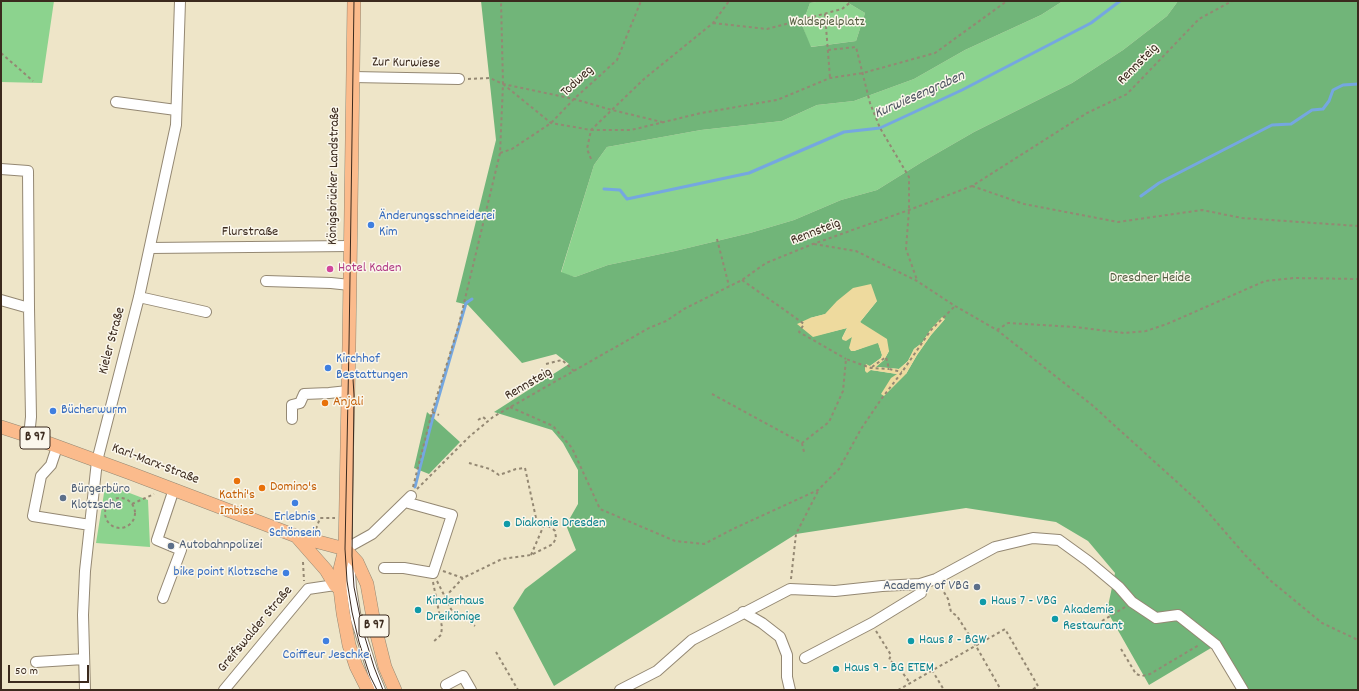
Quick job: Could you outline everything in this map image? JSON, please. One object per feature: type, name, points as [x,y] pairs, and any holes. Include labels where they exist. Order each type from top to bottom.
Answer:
[{"type":"main road","name":"Königsbrücker Landstraße","points":[[344,549],[354,1]]},
{"type":"main road","name":"Karl-Marx-Straße","points":[[1,427],[58,446],[296,536],[344,549]]},
{"type":"main road","name":"Karl-Marx-Straße","points":[[296,536],[326,570],[338,587]]},
{"type":"main road","name":"B 97","points":[[344,549],[338,587],[349,645],[356,666],[368,690]]},
{"type":"main road","name":"B 97","points":[[344,549],[357,562],[367,584],[381,652],[385,667],[395,690]]},
{"type":"street","name":"Kieler Straße","points":[[85,690],[83,615],[97,461],[139,297],[176,125],[180,1]]},
{"type":"street","name":"Zur Kurwiese","points":[[353,77],[459,79]]},
{"type":"street","points":[[116,102],[176,110]]},
{"type":"street","points":[[1,169],[28,171],[31,417],[29,436]]},
{"type":"street","name":"Flurstraße","points":[[150,248],[350,246]]},
{"type":"street","points":[[266,281],[350,285]]},
{"type":"street","points":[[139,297],[206,312]]},
{"type":"street","points":[[1,300],[29,308]]},
{"type":"street","points":[[292,419],[292,405],[300,403],[304,394],[348,391]]},
{"type":"street","points":[[58,446],[51,464],[40,476],[33,516],[90,525]]},
{"type":"street","points":[[164,598],[181,550],[157,540],[174,489]]},
{"type":"street","points":[[380,690],[356,619],[351,588],[349,558],[344,549],[372,534],[409,496],[452,515],[432,572],[404,568],[384,568]]},
{"type":"street","points":[[620,690],[657,671],[692,640],[743,612],[790,589],[835,591],[920,584],[936,579],[995,546],[1033,538],[1059,540],[1088,561],[1119,588],[1132,602],[1156,618],[1178,615],[1216,645],[1243,690]]},
{"type":"street","points":[[805,658],[872,623],[921,593],[920,584]]},
{"type":"street","points":[[338,587],[356,619]]},
{"type":"street","name":"Greifswalder Straße","points":[[224,690],[308,589],[338,587]]},
{"type":"street","points":[[743,612],[762,623],[780,637],[787,655],[787,677],[790,690]]},
{"type":"street","points":[[36,662],[84,659]]},
{"type":"street","points":[[446,685],[463,676],[471,690]]},
{"type":"path","points":[[409,496],[458,328],[500,153],[503,84],[501,1]]},
{"type":"path","name":"Todweg","points":[[500,153],[512,149],[551,123],[574,99],[617,60],[641,1]]},
{"type":"path","points":[[591,159],[587,149],[591,130],[644,79],[713,23],[729,1]]},
{"type":"path","points":[[713,23],[767,28],[842,9],[852,1]]},
{"type":"path","points":[[503,84],[551,123],[591,130],[631,130],[701,113],[777,100],[830,78],[863,73],[935,53],[1007,1]]},
{"type":"path","name":"Rennsteig","points":[[409,496],[470,436],[488,421],[509,407],[649,328],[666,321],[684,309],[742,280],[766,263],[813,244],[972,186],[1087,113],[1127,94],[1199,19],[1232,1]]},
{"type":"path","points":[[825,14],[830,78]]},
{"type":"path","points":[[828,50],[856,47],[870,103],[880,128],[909,177],[909,210],[906,249],[917,281]]},
{"type":"path","points":[[1,53],[34,81]]},
{"type":"path","points":[[459,79],[490,78],[503,84],[574,99],[663,123]]},
{"type":"path","points":[[972,186],[1024,204],[1118,222],[1202,210],[1242,218],[1358,226]]},
{"type":"path","points":[[717,239],[729,286]]},
{"type":"path","points":[[813,244],[856,251],[917,281],[955,306],[997,330],[1092,404],[1194,497],[1271,582],[1322,623],[1358,640]]},
{"type":"path","points":[[997,330],[1008,323],[1075,327],[1124,333],[1146,331],[1167,324],[1265,281],[1294,278],[1358,278]]},
{"type":"path","points":[[742,280],[804,324],[800,332],[846,359],[871,368],[902,372]]},
{"type":"path","points":[[790,589],[796,534],[818,490],[839,469],[877,404],[932,330],[955,306]]},
{"type":"path","points":[[871,368],[886,357],[889,370]]},
{"type":"path","points":[[802,443],[829,422],[843,392],[846,359]]},
{"type":"path","points":[[546,364],[562,360],[574,370]]},
{"type":"path","points":[[712,394],[802,443],[804,452]]},
{"type":"path","points":[[509,407],[553,426],[568,442],[600,509],[675,541],[704,544],[818,490]]},
{"type":"path","points":[[434,413],[439,415]]},
{"type":"path","points":[[478,420],[483,417],[488,421]]},
{"type":"path","points":[[445,597],[463,578],[502,559],[531,555],[553,544],[556,538],[555,531],[552,528],[540,523],[536,518],[526,468],[516,469],[499,475],[490,468],[469,463]]},
{"type":"path","points":[[132,504],[151,496]]},
{"type":"path","points":[[116,499],[125,499],[132,504],[135,514],[134,519],[127,527],[116,528],[108,523],[105,513],[106,508],[112,501],[116,499]]},
{"type":"path","points":[[314,534],[320,518],[345,519]]},
{"type":"path","points":[[531,555],[544,525]]},
{"type":"path","points":[[432,572],[463,578]]},
{"type":"path","points":[[432,572],[452,611],[475,626]]},
{"type":"path","points":[[432,572],[442,627],[441,635],[433,642]]},
{"type":"path","points":[[943,591],[948,599],[951,612],[957,616],[1001,690]]},
{"type":"path","points":[[1102,621],[1116,614],[1132,602]]},
{"type":"path","points":[[898,690],[1005,629],[1038,686],[1032,690]]},
{"type":"path","points":[[880,637],[891,655],[889,660],[897,665],[910,683]]},
{"type":"path","points":[[1121,649],[1136,674],[1142,676],[1150,674],[1209,640]]},
{"type":"path","points":[[496,652],[518,690]]},
{"type":"path","points":[[932,670],[944,690]]},
{"type":"green space","points":[[1,1],[54,1],[42,83],[1,82]]},
{"type":"green space","name":"Dresdner Heide","points":[[481,1],[823,1],[810,3],[802,25],[811,47],[856,41],[865,13],[845,1],[1063,1],[1041,15],[965,50],[914,79],[854,101],[817,105],[782,121],[701,130],[607,147],[594,165],[561,272],[575,277],[608,265],[750,233],[794,220],[841,200],[877,190],[974,132],[1072,83],[1123,50],[1167,16],[1178,1],[1358,1],[1358,690],[1243,690],[1216,645],[1149,685],[1107,611],[1115,573],[1088,541],[1056,522],[966,508],[796,534],[554,686],[513,608],[525,589],[576,550],[566,525],[578,504],[578,470],[563,443],[552,430],[494,412],[569,364],[556,354],[522,363],[468,305],[456,302],[496,140]],"holes":[[[877,301],[860,322],[889,351],[884,360],[875,367],[899,369],[908,361],[914,349],[922,343],[931,329],[945,319],[931,335],[906,374],[871,370],[870,366],[881,358],[882,355],[878,342],[851,351],[852,337],[843,340],[842,338],[847,328],[814,336],[810,318]]]},
{"type":"green space","name":"Waldspielplatz","points":[[823,1],[845,1],[865,13],[856,41],[810,47],[802,25],[810,3]]},
{"type":"green space","points":[[1063,1],[1178,1],[1167,16],[1123,50],[1072,83],[974,132],[877,190],[841,200],[794,220],[750,233],[608,265],[575,277],[561,273],[594,165],[607,147],[701,130],[782,121],[817,105],[854,101],[914,79],[965,50],[1041,15]]},
{"type":"green space","points":[[427,412],[460,442],[429,474],[414,468]]},
{"type":"green space","points":[[111,486],[148,500],[150,547],[96,543],[105,487]]},
{"type":"sand","points":[[871,284],[877,301],[860,322],[887,339],[889,351],[884,360],[876,367],[899,369],[908,361],[914,349],[922,343],[931,329],[942,317],[945,319],[931,335],[906,374],[884,396],[881,394],[891,378],[897,374],[871,370],[867,373],[865,371],[866,364],[870,366],[881,358],[882,355],[878,343],[851,351],[849,348],[852,337],[846,341],[842,338],[847,328],[813,337],[797,324],[810,318],[825,314],[837,301],[853,288]]},
{"type":"waterway","name":"Kurwiesengraben","points":[[604,189],[620,190],[627,199],[749,173],[844,132],[880,128],[962,90],[1091,23],[1120,1]]},
{"type":"waterway","points":[[1141,196],[1159,183],[1272,125],[1291,124],[1312,110],[1323,109],[1329,101],[1333,90],[1343,85],[1358,84]]},
{"type":"waterway","points":[[415,487],[434,413],[466,303],[472,299]]},
{"type":"tram line","points":[[354,1],[345,549],[347,581],[352,612],[359,642],[370,676],[377,690]]},
{"type":"tram line","points":[[353,379],[352,556],[354,587],[363,631],[383,690]]},
{"type":"place","name":"Änderungsschneiderei Kim","points":[[371,225]]},
{"type":"place","name":"Hotel Kaden","points":[[330,269]]},
{"type":"place","name":"Kirchhof Bestattungen","points":[[328,368]]},
{"type":"place","name":"Anjali","points":[[325,403]]},
{"type":"place","name":"Bücherwurm","points":[[53,411]]},
{"type":"place","name":"Kathi's Imbiss","points":[[237,481]]},
{"type":"place","name":"Domino's","points":[[262,488]]},
{"type":"place","name":"Bürgerbüro Klotzsche","points":[[63,498]]},
{"type":"place","name":"Erlebnis Schönsein","points":[[295,503]]},
{"type":"place","name":"Diakonie Dresden","points":[[507,524]]},
{"type":"place","name":"Autobahnpolizei","points":[[171,546]]},
{"type":"place","name":"bike point Klotzsche","points":[[286,573]]},
{"type":"place","name":"Academy of VBG","points":[[977,587]]},
{"type":"place","name":"Haus 7 - VBG","points":[[983,602]]},
{"type":"place","name":"Kinderhaus Dreikönige","points":[[418,610]]},
{"type":"place","name":"Akademie Restaurant","points":[[1055,619]]},
{"type":"place","name":"Coiffeur Jeschke","points":[[326,641]]},
{"type":"place","name":"Haus 8 - BGW","points":[[911,641]]},
{"type":"place","name":"Haus 9 - BG ETEM","points":[[836,669]]}]
